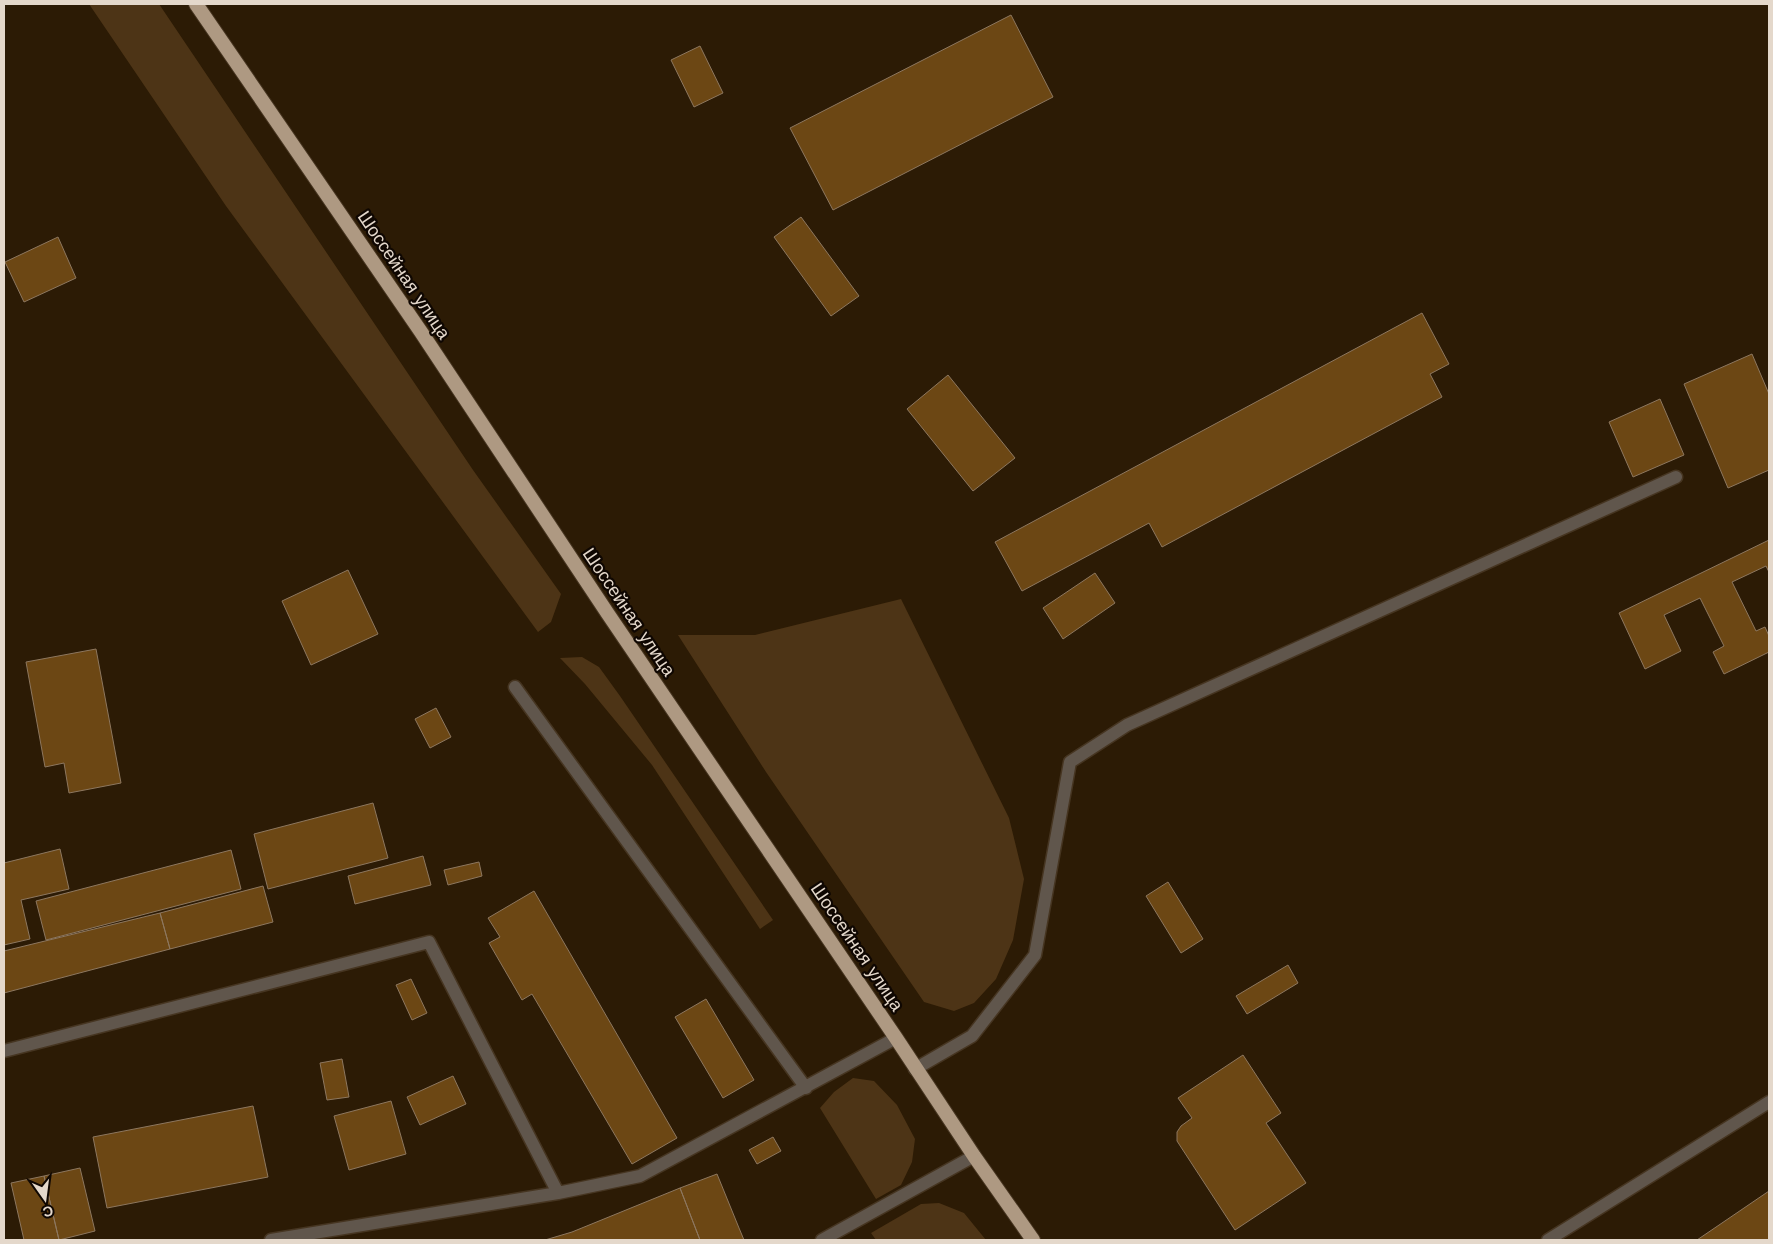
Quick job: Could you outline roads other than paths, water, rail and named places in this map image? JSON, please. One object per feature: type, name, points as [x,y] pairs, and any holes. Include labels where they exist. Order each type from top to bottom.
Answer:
[{"type":"highway","name":"Шоссейная улица","points":[[196,4],[421,332],[608,614],[974,1156],[1033,1240]]},
{"type":"lane","points":[[915,1069],[972,1036],[1036,955],[1070,762],[1127,725],[1676,477]]},
{"type":"lane","points":[[515,687],[806,1088]]},
{"type":"lane","points":[[4,1051],[429,942],[558,1193]]},
{"type":"lane","points":[[271,1240],[558,1193],[640,1176],[896,1038]]},
{"type":"lane","points":[[1548,1240],[1769,1102]]},
{"type":"lane","points":[[822,1240],[974,1156]]}]
